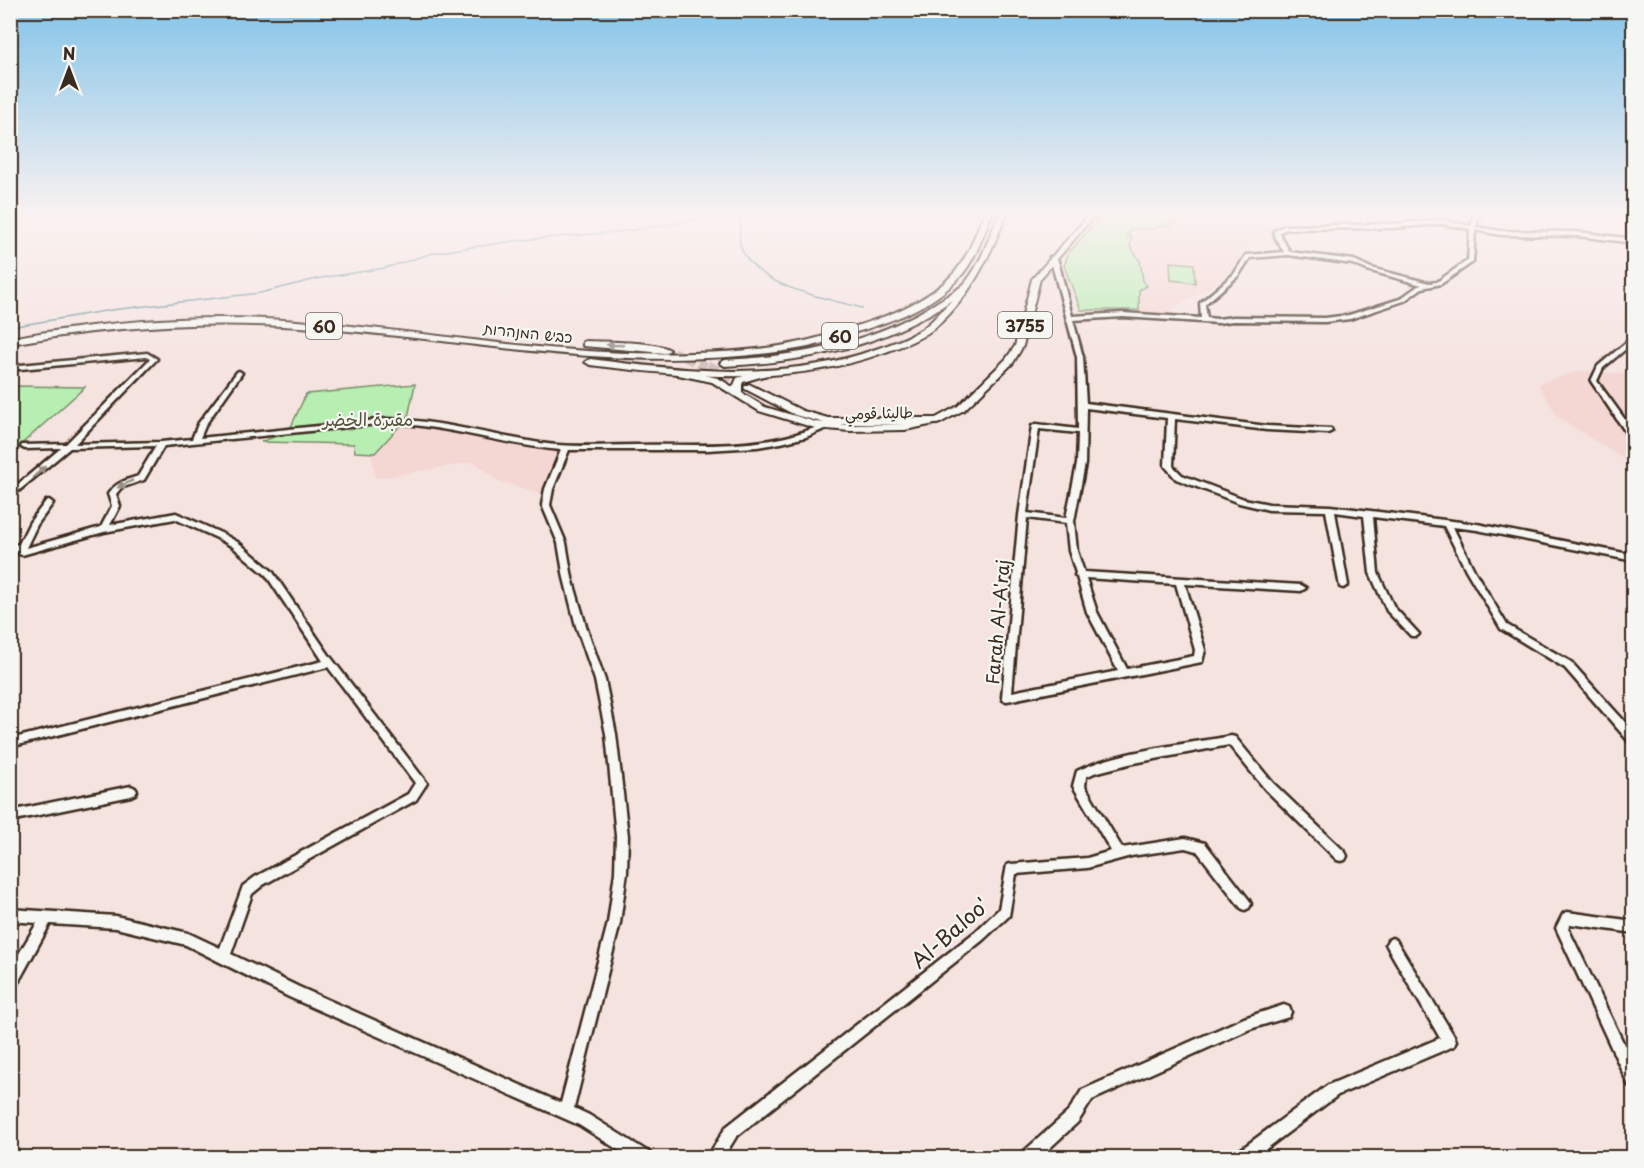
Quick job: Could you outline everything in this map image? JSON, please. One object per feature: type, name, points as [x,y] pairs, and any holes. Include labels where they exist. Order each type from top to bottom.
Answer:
[{"type":"highway","name":"60","points":[[590,362],[711,370],[781,367],[847,356],[918,311],[962,268]]},
{"type":"highway","name":"60","points":[[590,362],[691,365],[762,361],[875,339],[925,323],[962,292],[978,268]]},
{"type":"highway","name":"כביש המנהרות","points":[[10,341],[96,328],[183,321],[286,323],[414,334],[559,351],[633,364]]},
{"type":"highway","name":"כביש המנהרות","points":[[10,347],[135,330],[251,328],[590,362]]},
{"type":"highway","points":[[414,334],[634,346],[673,352]]},
{"type":"highway","name":"60","points":[[633,364],[777,354],[875,339]]},
{"type":"highway","name":"60","points":[[633,364],[698,372],[768,372],[820,367],[860,358],[875,339]]},
{"type":"highway","points":[[749,387],[799,413],[828,421],[937,421]]},
{"type":"main road","name":"طاليثا قومي","points":[[738,395],[772,412],[825,427],[905,428],[937,421],[961,408],[1010,361],[1019,345],[1036,279],[1045,268]]},
{"type":"main road","name":"3755","points":[[633,364],[703,376],[715,380],[738,395]]},
{"type":"main road","points":[[738,395],[737,385],[740,380],[768,372]]},
{"type":"street","points":[[1057,268],[1080,357],[1081,464],[1070,520],[1073,551],[1092,612],[1124,673]]},
{"type":"street","points":[[1204,318],[1202,304],[1236,275],[1241,268]]},
{"type":"street","points":[[1366,268],[1429,285]]},
{"type":"street","points":[[1070,318],[1123,315],[1204,318],[1218,321],[1233,318],[1343,318],[1402,300],[1420,287],[1448,279],[1463,268]]},
{"type":"street","points":[[1634,338],[1600,367],[1594,381],[1634,438]]},
{"type":"street","points":[[10,368],[147,355],[154,359],[67,447],[10,496]]},
{"type":"street","points":[[195,440],[202,424],[239,373]]},
{"type":"street","points":[[1082,405],[1171,418],[1267,428],[1328,431]]},
{"type":"street","points":[[1171,418],[1169,466],[1179,477],[1242,501],[1269,507],[1330,509],[1477,527],[1634,558]]},
{"type":"street","points":[[25,447],[161,444],[408,420],[566,448],[713,446],[773,442],[803,436],[825,427]]},
{"type":"street","name":"Farah Al-A'raj","points":[[1080,431],[1036,426],[1023,515],[1007,697],[1199,659],[1200,650],[1180,581]]},
{"type":"street","points":[[104,529],[116,506],[112,494],[118,486],[141,478],[161,444]]},
{"type":"street","points":[[566,448],[549,489],[546,505],[562,543],[579,616],[602,691],[611,734],[622,845],[614,923],[566,1111]]},
{"type":"street","points":[[49,503],[33,524],[22,546],[22,552],[104,529],[176,516],[236,545],[269,573],[330,663],[421,783],[412,797],[259,881],[247,890],[223,957]]},
{"type":"street","points":[[1330,509],[1343,585]]},
{"type":"street","points":[[1368,513],[1374,573],[1390,609],[1414,634]]},
{"type":"street","points":[[1023,515],[1070,520]]},
{"type":"street","points":[[1447,523],[1470,570],[1504,627],[1568,665],[1634,740]]},
{"type":"street","points":[[10,549],[22,546]]},
{"type":"street","points":[[1079,575],[1301,588]]},
{"type":"street","points":[[10,743],[330,663]]},
{"type":"street","points":[[1119,854],[1079,786],[1081,774],[1086,770],[1110,764],[1232,740],[1269,786],[1341,856]]},
{"type":"street","points":[[10,816],[131,791]]},
{"type":"street","name":"Al-Baloo'","points":[[714,1158],[731,1132],[979,936],[1005,912],[1011,869],[1087,863],[1119,854],[1185,843],[1201,847],[1245,904]]},
{"type":"street","points":[[10,915],[126,925],[188,939],[294,992],[566,1111],[645,1158]]},
{"type":"street","points":[[10,983],[46,918]]},
{"type":"street","points":[[1634,927],[1567,918],[1562,928],[1634,1081]]},
{"type":"street","points":[[1240,1158],[1333,1090],[1449,1041],[1392,944]]},
{"type":"street","points":[[1027,1158],[1073,1118],[1087,1095],[1249,1023],[1284,1012]]},
{"type":"shaded area","points":[[1060,268],[1236,268],[1232,274],[1162,315],[1142,312],[1079,312]]},
{"type":"shaded area","points":[[1580,371],[1634,375],[1633,465],[1558,417],[1538,384]]},
{"type":"shaded area","points":[[402,423],[545,451],[562,452],[544,495],[497,480],[475,462],[376,478],[371,452],[376,452]]},
{"type":"green space","points":[[1065,268],[1141,268],[1143,281],[1147,286],[1139,290],[1139,310],[1081,310]]},
{"type":"green space","points":[[1170,268],[1194,268],[1195,283],[1171,280]]},
{"type":"green space","name":"مقبرة الخضر","points":[[415,384],[408,417],[375,453],[355,452],[354,444],[261,442],[289,431],[306,394]]},
{"type":"green space","points":[[11,386],[85,387],[16,449],[11,449]]},
{"type":"waterway","points":[[10,327],[111,310],[260,293],[321,278],[387,268]]},
{"type":"waterway","points":[[756,268],[763,274],[795,289],[862,308]]},
{"type":"tunnel","points":[[673,352],[710,368]]},
{"type":"tunnel","points":[[707,366],[749,387]]}]
